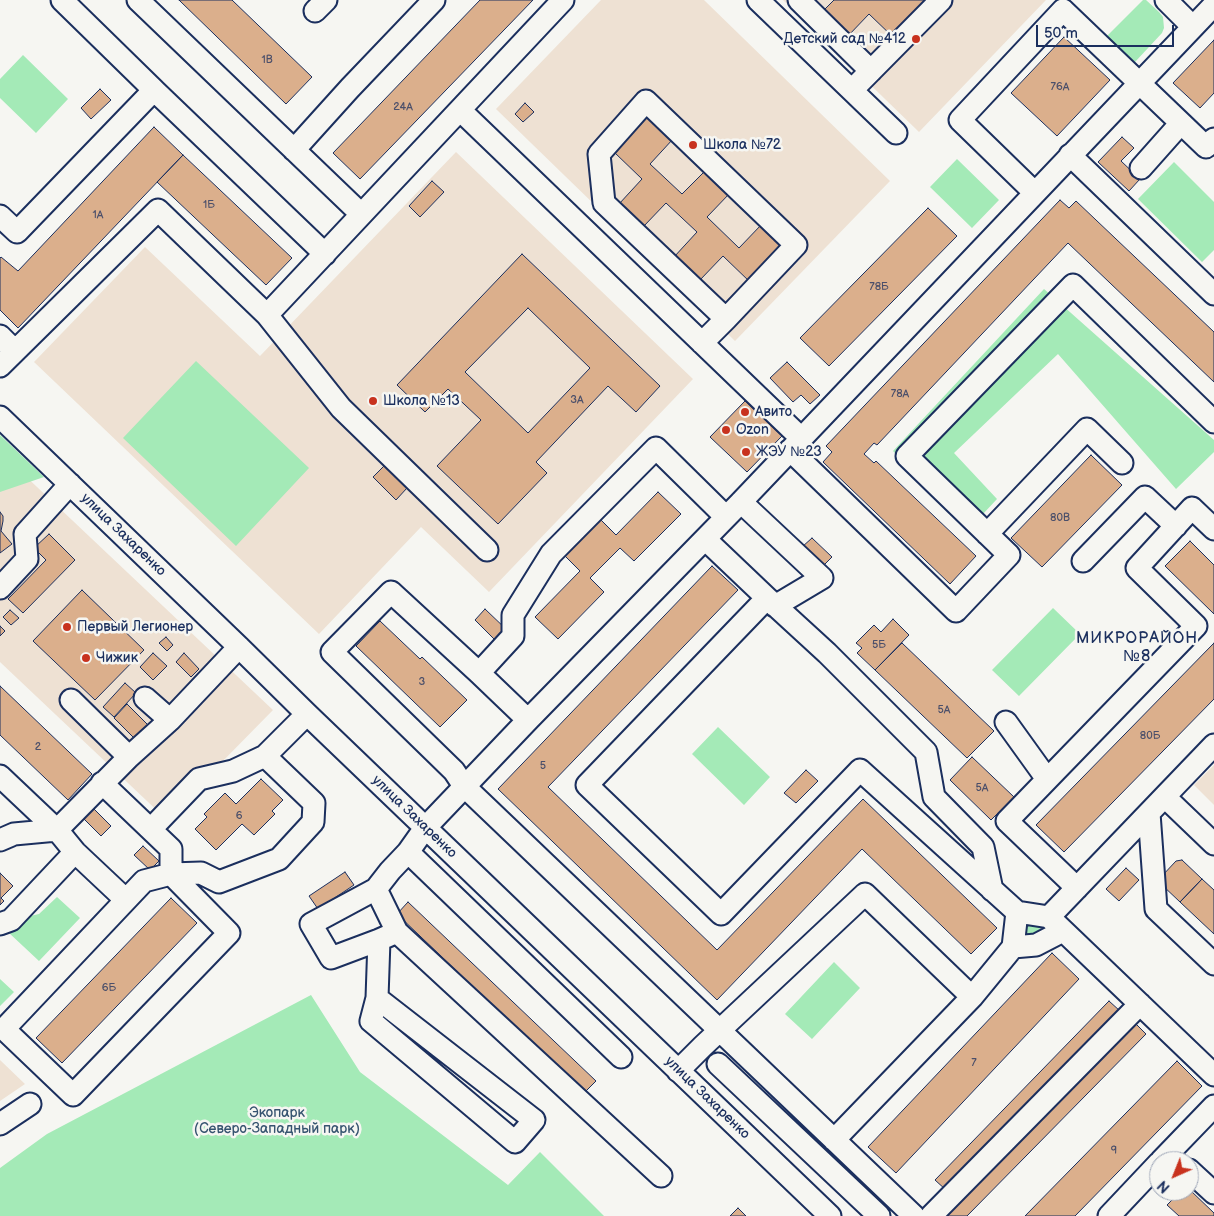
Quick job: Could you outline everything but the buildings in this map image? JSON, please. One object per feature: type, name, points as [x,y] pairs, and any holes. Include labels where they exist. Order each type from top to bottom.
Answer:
[{"type":"street","points":[[62,0],[325,254]]},
{"type":"street","points":[[138,0],[360,214]]},
{"type":"street","points":[[294,150],[434,0]]},
{"type":"street","points":[[267,315],[563,0]]},
{"type":"street","points":[[758,0],[896,133]]},
{"type":"street","points":[[799,0],[871,71]]},
{"type":"street","points":[[852,90],[941,0]]},
{"type":"street","points":[[1166,0],[1193,27]]},
{"type":"street","points":[[388,936],[331,958],[312,924],[376,889],[408,852],[425,828],[464,786],[742,502],[1214,5]]},
{"type":"street","points":[[1035,193],[960,120],[1063,10],[1206,147],[1214,138]]},
{"type":"street","points":[[0,216],[17,232],[154,90]]},
{"type":"street","points":[[702,343],[726,319],[796,245],[646,101],[599,154],[604,203],[726,319]]},
{"type":"street","points":[[460,110],[702,343],[956,611],[1010,555],[907,456],[1073,285],[1214,422]]},
{"type":"street","points":[[1141,168],[1181,123]]},
{"type":"street","points":[[1070,156],[1214,294]]},
{"type":"street","points":[[0,366],[158,210],[267,315],[340,408],[487,550]]},
{"type":"street","points":[[0,336],[15,351]]},
{"type":"street","name":"улица Захаренко","points":[[0,417],[830,1216]]},
{"type":"street","points":[[987,534],[1087,429],[1122,463]]},
{"type":"street","points":[[479,673],[513,636],[512,615],[551,554],[656,448],[726,517]]},
{"type":"street","points":[[0,588],[27,559],[25,534],[70,484]]},
{"type":"street","points":[[1083,562],[1145,497],[1176,526]]},
{"type":"street","points":[[742,502],[822,578],[771,602],[587,785],[721,914],[860,770],[1017,912],[1056,924],[1214,1075]]},
{"type":"street","points":[[1077,888],[1007,821],[1196,626],[1137,568],[1192,508],[1214,529]]},
{"type":"street","points":[[705,539],[827,653],[926,752],[934,797],[983,847],[992,890]]},
{"type":"street","points":[[528,720],[391,592],[332,652],[454,771],[464,786],[914,1216]]},
{"type":"street","points":[[0,840],[14,834],[57,830],[102,783],[170,720],[239,647]]},
{"type":"street","points":[[145,698],[170,720]]},
{"type":"street","points":[[71,700],[129,757]]},
{"type":"street","points":[[151,829],[199,779],[233,771],[265,756],[307,714]]},
{"type":"street","points":[[1006,722],[1047,779]]},
{"type":"street","points":[[1013,947],[1036,944],[1056,924],[1077,888],[1214,746]]},
{"type":"street","points":[[102,783],[171,849],[170,874],[229,932],[73,1095],[4,1029],[144,881],[170,874],[201,873],[218,882],[279,859],[313,822],[314,803],[265,756]]},
{"type":"street","points":[[0,776],[57,830],[75,852],[126,900]]},
{"type":"street","points":[[1165,796],[1214,844]]},
{"type":"street","points":[[1149,813],[1156,909],[1214,964]]},
{"type":"street","points":[[0,924],[11,920],[75,852]]},
{"type":"street","points":[[408,852],[621,1057]]},
{"type":"street","points":[[376,889],[388,936],[377,998],[370,1021],[515,1142],[534,1120],[377,998]]},
{"type":"street","points":[[678,1071],[865,894],[972,997]]},
{"type":"street","points":[[834,1140],[972,997],[1013,947],[1017,912]]},
{"type":"street","points":[[388,936],[661,1176]]},
{"type":"street","points":[[931,1216],[1140,1004]]},
{"type":"street","points":[[718,1064],[879,1216]]},
{"type":"street","points":[[0,1124],[30,1104]]},
{"type":"street","points":[[1174,1151],[1214,1106]]},
{"type":"street","points":[[1109,1216],[1149,1177]]},
{"type":"street","points":[[1199,1179],[1214,1193]]},
{"type":"shaded area","name":"Школа №72","points":[[601,0],[704,0],[890,181],[735,341],[496,109]]},
{"type":"shaded area","name":"Детский сад №412","points":[[783,0],[1046,0],[919,132]]},
{"type":"shaded area","name":"Школа №13","points":[[456,152],[693,379],[489,592],[421,527],[319,634],[34,362],[145,247],[260,356]]},
{"type":"shaded area","points":[[0,452],[273,710],[166,819],[0,662]]},
{"type":"shaded area","points":[[1214,765],[1214,805],[1194,785]]},
{"type":"shaded area","points":[[0,1060],[25,1084],[0,1101]]},
{"type":"green space","points":[[1143,0],[1146,0],[1163,17],[1164,28],[1162,33],[1135,62],[1107,36]]},
{"type":"green space","points":[[23,55],[68,99],[36,133],[0,98],[0,79]]},
{"type":"green space","points":[[957,159],[999,200],[972,228],[930,187]]},
{"type":"green space","points":[[1174,162],[1214,202],[1214,250],[1202,262],[1138,199]]},
{"type":"green space","points":[[1044,289],[1214,440],[1214,452],[1176,489],[1058,354],[954,453],[997,499],[969,529],[893,451]]},
{"type":"green space","points":[[196,361],[309,468],[236,546],[123,438]]},
{"type":"green space","points":[[0,435],[44,477],[0,492]]},
{"type":"green space","points":[[1053,608],[1080,634],[1019,696],[992,670]]},
{"type":"green space","points":[[718,727],[770,777],[744,805],[692,754]]},
{"type":"green space","points":[[57,897],[80,918],[39,961],[8,932],[21,918],[39,914]]},
{"type":"green space","points":[[1029,915],[1042,927],[1034,935],[1018,935]]},
{"type":"green space","points":[[834,962],[860,988],[812,1039],[785,1014]]},
{"type":"green space","points":[[0,979],[14,992],[0,1006]]},
{"type":"green space","name":"Экопарк (Северо-Западный парк)","points":[[311,995],[360,1072],[508,1185],[540,1152],[604,1216],[0,1216],[0,1168],[47,1134]]},
{"type":"place","name":"Детский сад №412","points":[[916,39]]},
{"type":"place","name":"Школа №72","points":[[693,145]]},
{"type":"place","name":"Школа №13","points":[[373,401]]},
{"type":"place","name":"Авито","points":[[745,412]]},
{"type":"place","name":"Ozon","points":[[726,430]]},
{"type":"place","name":"ЖЭУ №23","points":[[746,452]]},
{"type":"place","name":"Первый Легионер","points":[[67,627]]},
{"type":"place","name":"Чижик","points":[[86,658]]},
{"type":"district","name":"МИКРОРАЙОН №8","points":[[1137,648]]}]
